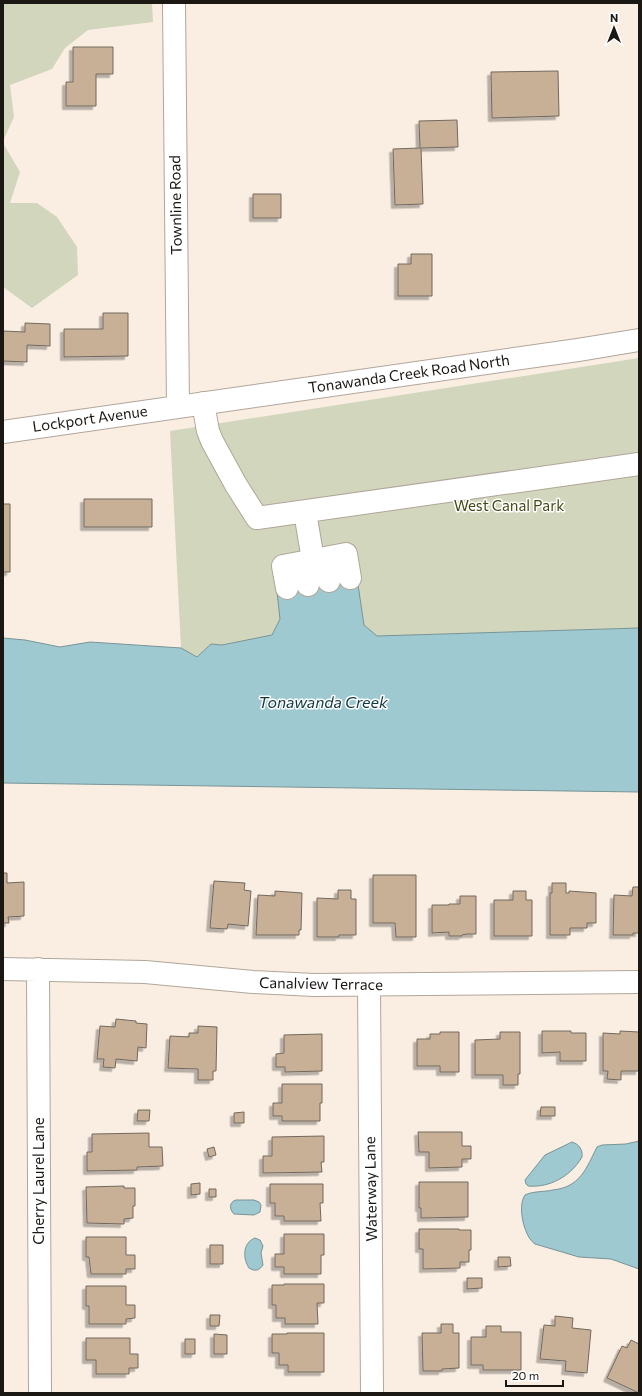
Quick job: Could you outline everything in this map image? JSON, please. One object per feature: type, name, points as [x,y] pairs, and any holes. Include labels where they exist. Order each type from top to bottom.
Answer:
[{"type":"street","name":"Townline Road","points":[[174,3],[178,406]]},
{"type":"street","name":"Tonawanda Creek Road North","points":[[178,406],[578,350],[639,340]]},
{"type":"street","points":[[203,403],[208,431],[212,441],[236,485],[257,518],[639,464]]},
{"type":"street","name":"Lockport Avenue","points":[[3,432],[178,406]]},
{"type":"street","points":[[305,512],[314,560]]},
{"type":"street","points":[[298,586],[284,566],[346,554],[340,579]]},
{"type":"street","name":"Canalview Terrace","points":[[3,969],[145,972],[279,984],[369,986],[639,982]]},
{"type":"street","name":"Cherry Laurel Lane","points":[[38,969],[40,1393]]},
{"type":"street","name":"Waterway Lane","points":[[369,986],[372,1393]]},
{"type":"green space","points":[[3,3],[152,3],[153,22],[88,30],[65,48],[52,69],[10,85],[14,117],[3,141]]},
{"type":"green space","points":[[3,143],[20,172],[10,203],[37,203],[57,217],[77,247],[78,275],[32,308],[3,287]]},
{"type":"green space","name":"West Canal Park","points":[[639,358],[639,628],[377,636],[364,625],[357,579],[280,619],[272,635],[222,645],[211,644],[197,657],[181,648],[170,431]]},
{"type":"water","name":"Tonawanda Creek","points":[[357,578],[364,625],[377,636],[639,628],[639,792],[3,783],[3,638],[25,640],[60,647],[90,642],[181,648],[197,657],[211,644],[222,645],[272,635],[280,619],[277,592]]},
{"type":"water","points":[[639,1141],[639,1269],[611,1259],[579,1257],[535,1244],[531,1240],[523,1221],[522,1206],[525,1195],[562,1188],[576,1181],[581,1176],[597,1147],[602,1145],[626,1144]]},
{"type":"water","points":[[572,1142],[579,1146],[582,1157],[572,1170],[552,1183],[536,1186],[528,1186],[526,1184],[525,1180],[545,1155]]},
{"type":"water","points":[[236,1200],[254,1200],[259,1202],[261,1205],[260,1212],[254,1215],[234,1214],[230,1206],[232,1202]]},
{"type":"water","points":[[255,1238],[260,1240],[263,1246],[261,1253],[263,1265],[259,1269],[255,1270],[249,1268],[245,1252],[248,1244]]},
{"type":"building","points":[[73,47],[113,47],[113,74],[96,74],[96,106],[66,106],[66,82],[73,82]]},
{"type":"building","points":[[558,71],[559,116],[492,118],[491,72]]},
{"type":"building","points":[[457,120],[458,147],[421,148],[423,204],[395,205],[393,149],[420,148],[419,121]]},
{"type":"building","points":[[253,194],[281,194],[281,218],[253,218]]},
{"type":"building","points":[[411,254],[432,254],[432,296],[398,296],[398,264],[411,264]]},
{"type":"building","points":[[103,313],[128,313],[128,356],[64,357],[64,329],[103,329]]},
{"type":"building","points":[[25,323],[50,324],[50,346],[27,345],[27,362],[3,361],[3,331],[25,332]]},
{"type":"building","points":[[84,499],[152,499],[152,527],[84,527]]},
{"type":"building","points":[[3,504],[10,504],[10,572],[3,572]]},
{"type":"building","points":[[3,873],[7,873],[7,883],[24,882],[24,916],[8,917],[9,923],[3,923]]},
{"type":"building","points":[[373,875],[416,875],[416,937],[396,937],[395,923],[373,923]]},
{"type":"building","points":[[214,881],[245,883],[244,890],[251,891],[248,926],[228,924],[227,929],[210,928]]},
{"type":"building","points":[[552,883],[566,883],[566,893],[569,893],[569,891],[596,893],[596,923],[587,923],[587,928],[570,928],[570,935],[550,935],[550,893],[552,893]]},
{"type":"building","points":[[633,887],[639,887],[639,933],[633,933],[633,935],[613,935],[614,895],[632,896]]},
{"type":"building","points":[[338,890],[351,890],[351,899],[356,899],[356,935],[317,937],[317,898],[338,899]]},
{"type":"building","points":[[275,891],[302,893],[301,930],[299,930],[299,935],[256,935],[258,895],[275,896]]},
{"type":"building","points":[[513,891],[526,891],[526,900],[532,900],[532,936],[494,936],[494,900],[513,900]]},
{"type":"building","points":[[460,896],[476,896],[476,934],[449,936],[449,932],[432,933],[432,905],[460,904]]},
{"type":"building","points":[[116,1019],[136,1021],[136,1023],[147,1024],[146,1048],[138,1047],[137,1061],[116,1059],[115,1068],[103,1067],[104,1059],[97,1059],[100,1026],[115,1027]]},
{"type":"building","points":[[198,1026],[217,1027],[216,1071],[213,1071],[213,1080],[198,1080],[198,1069],[168,1068],[170,1036],[189,1037],[189,1033],[198,1033]]},
{"type":"building","points":[[542,1031],[571,1031],[571,1033],[586,1033],[586,1061],[560,1061],[560,1052],[542,1053]]},
{"type":"building","points":[[620,1031],[639,1032],[639,1071],[621,1071],[621,1080],[607,1079],[608,1071],[603,1071],[603,1033],[620,1034]]},
{"type":"building","points":[[440,1032],[459,1032],[459,1072],[440,1072],[440,1066],[417,1066],[417,1039],[430,1039],[430,1034],[440,1034]]},
{"type":"building","points":[[500,1032],[520,1032],[520,1074],[518,1074],[518,1085],[503,1085],[503,1075],[475,1075],[475,1040],[500,1039]]},
{"type":"building","points":[[322,1034],[322,1071],[285,1072],[285,1067],[276,1067],[276,1054],[284,1053],[284,1035]]},
{"type":"building","points":[[282,1084],[322,1084],[320,1121],[282,1121],[282,1116],[273,1116],[273,1103],[282,1103]]},
{"type":"building","points":[[541,1107],[555,1107],[555,1116],[540,1116]]},
{"type":"building","points":[[138,1110],[150,1110],[149,1121],[137,1121]]},
{"type":"building","points":[[244,1112],[244,1123],[234,1123],[234,1113]]},
{"type":"building","points":[[418,1132],[462,1132],[462,1146],[471,1146],[471,1159],[462,1159],[462,1167],[429,1168],[429,1152],[419,1152]]},
{"type":"building","points":[[149,1133],[149,1147],[162,1147],[163,1166],[137,1167],[137,1170],[87,1171],[87,1152],[92,1152],[92,1134]]},
{"type":"building","points":[[324,1136],[324,1162],[321,1162],[322,1172],[263,1173],[263,1156],[272,1156],[272,1137]]},
{"type":"building","points":[[214,1147],[216,1155],[209,1157],[207,1149]]},
{"type":"building","points":[[419,1182],[468,1182],[468,1217],[421,1218],[421,1208],[419,1208]]},
{"type":"building","points":[[200,1183],[200,1194],[191,1195],[191,1184]]},
{"type":"building","points":[[270,1184],[323,1184],[323,1203],[320,1203],[321,1221],[284,1221],[284,1216],[275,1216],[275,1203],[270,1203]]},
{"type":"building","points":[[124,1186],[124,1188],[135,1188],[133,1218],[124,1219],[124,1224],[87,1223],[86,1187]]},
{"type":"building","points":[[209,1189],[216,1189],[216,1197],[209,1197]]},
{"type":"building","points":[[419,1229],[471,1230],[471,1250],[469,1250],[469,1262],[460,1262],[460,1268],[423,1269],[423,1249],[419,1249]]},
{"type":"building","points":[[284,1234],[324,1234],[324,1255],[321,1255],[321,1274],[284,1274],[284,1267],[275,1267],[275,1254],[284,1254]]},
{"type":"building","points":[[86,1237],[126,1237],[126,1255],[135,1255],[135,1269],[126,1269],[126,1274],[91,1274],[89,1257],[86,1257]]},
{"type":"building","points":[[210,1245],[223,1245],[223,1264],[210,1264]]},
{"type":"building","points":[[498,1257],[510,1257],[511,1266],[498,1267]]},
{"type":"building","points":[[467,1278],[482,1278],[482,1288],[467,1289]]},
{"type":"building","points":[[324,1284],[324,1303],[317,1303],[318,1324],[285,1324],[285,1318],[276,1318],[276,1305],[272,1305],[272,1285]]},
{"type":"building","points":[[86,1286],[126,1286],[126,1305],[135,1305],[135,1318],[126,1319],[126,1324],[89,1324],[89,1306],[86,1306]]},
{"type":"building","points":[[210,1315],[220,1315],[219,1326],[210,1326]]},
{"type":"building","points":[[555,1316],[573,1318],[572,1328],[591,1330],[587,1373],[565,1371],[566,1361],[540,1359],[544,1325],[555,1326]]},
{"type":"building","points":[[441,1324],[453,1324],[453,1333],[459,1333],[459,1368],[442,1369],[442,1371],[423,1371],[422,1333],[441,1333]]},
{"type":"building","points":[[486,1326],[501,1326],[501,1332],[521,1332],[521,1370],[483,1370],[483,1365],[471,1365],[471,1337],[486,1337]]},
{"type":"building","points":[[324,1333],[324,1372],[288,1372],[288,1365],[279,1365],[279,1353],[272,1353],[272,1334]]},
{"type":"building","points":[[214,1334],[227,1335],[227,1354],[214,1354]]},
{"type":"building","points":[[86,1338],[130,1338],[130,1354],[138,1354],[138,1368],[129,1368],[129,1374],[96,1374],[96,1360],[86,1360]]},
{"type":"building","points":[[185,1339],[195,1339],[195,1354],[185,1354]]},
{"type":"building","points":[[631,1340],[639,1344],[639,1393],[607,1378],[622,1346],[627,1348]]}]
